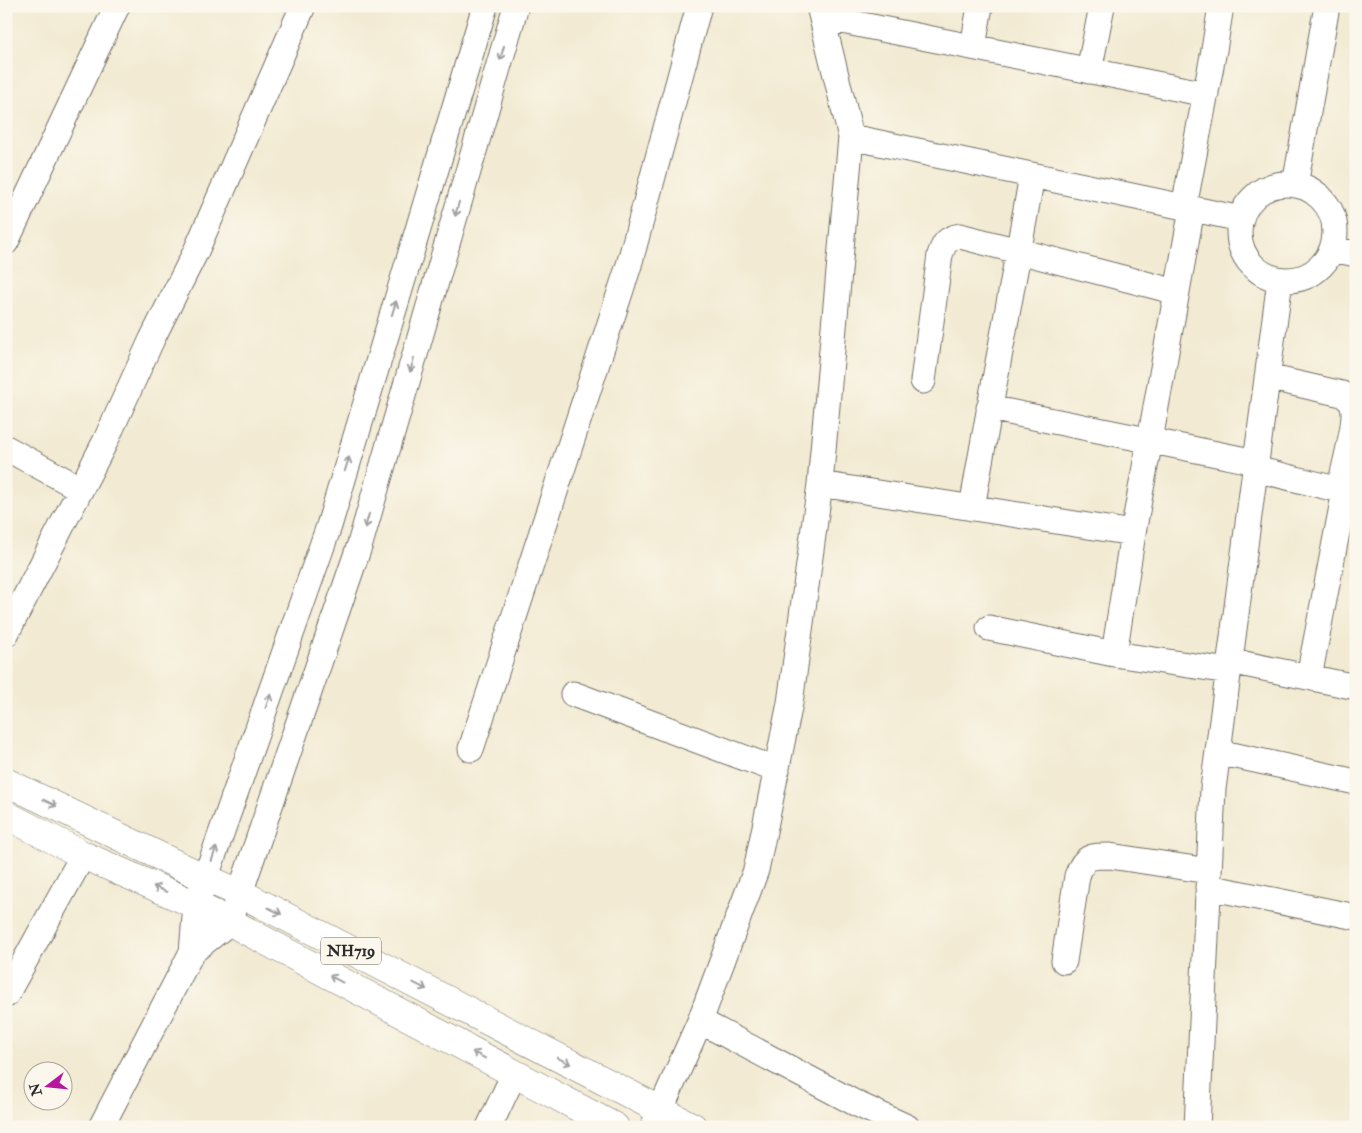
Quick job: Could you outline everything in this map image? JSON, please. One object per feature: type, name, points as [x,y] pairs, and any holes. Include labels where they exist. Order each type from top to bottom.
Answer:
[{"type":"highway","name":"NH719","points":[[6,782],[240,893],[657,1119],[693,1127]]},
{"type":"highway","name":"NH719","points":[[6,815],[83,855],[230,922],[615,1127]]},
{"type":"street","points":[[6,242],[117,6]]},
{"type":"street","points":[[6,634],[105,442],[152,339],[196,251],[303,6]]},
{"type":"street","points":[[101,1127],[192,952],[196,905],[329,526],[485,6]]},
{"type":"street","points":[[192,952],[230,922],[360,544],[516,6]]},
{"type":"street","points":[[471,749],[629,266],[699,6]]},
{"type":"street","points":[[974,47],[980,6]]},
{"type":"street","points":[[1089,71],[1102,6]]},
{"type":"street","points":[[1114,654],[1133,533],[1177,292],[1188,208],[1221,6]]},
{"type":"street","points":[[1295,184],[1327,6]]},
{"type":"street","points":[[657,1119],[700,1021],[756,870],[790,703],[820,484],[851,137],[821,12],[974,47],[1206,94]]},
{"type":"street","points":[[851,137],[1241,219]]},
{"type":"street","points":[[972,508],[1032,175]]},
{"type":"street","points":[[1281,184],[1295,184],[1309,189],[1320,197],[1329,208],[1334,221],[1336,235],[1344,251],[1306,277],[1293,281],[1267,276],[1256,269],[1247,259],[1241,246],[1239,233],[1241,219],[1247,206],[1256,196],[1268,188],[1281,184]]},
{"type":"street","points":[[924,381],[940,255],[944,244],[952,237],[960,236],[1019,250],[1177,292]]},
{"type":"street","points":[[1197,1127],[1213,789],[1280,280]]},
{"type":"street","points":[[1267,377],[1342,394],[1350,400],[1353,407],[1347,492],[1309,677]]},
{"type":"street","points":[[989,408],[1150,440],[1256,466],[1347,492]]},
{"type":"street","points":[[6,448],[81,489]]},
{"type":"street","points":[[820,484],[1133,533]]},
{"type":"street","points":[[989,628],[1114,654],[1229,666],[1309,677],[1356,687]]},
{"type":"street","points":[[573,694],[777,770]]},
{"type":"street","points":[[1218,752],[1356,782]]},
{"type":"street","points":[[6,995],[83,855]]},
{"type":"street","points":[[1064,961],[1077,876],[1081,865],[1087,858],[1096,856],[1110,856],[1209,879],[1356,917]]},
{"type":"street","points":[[700,1021],[857,1104],[907,1127]]},
{"type":"street","points":[[488,1127],[514,1074]]}]
